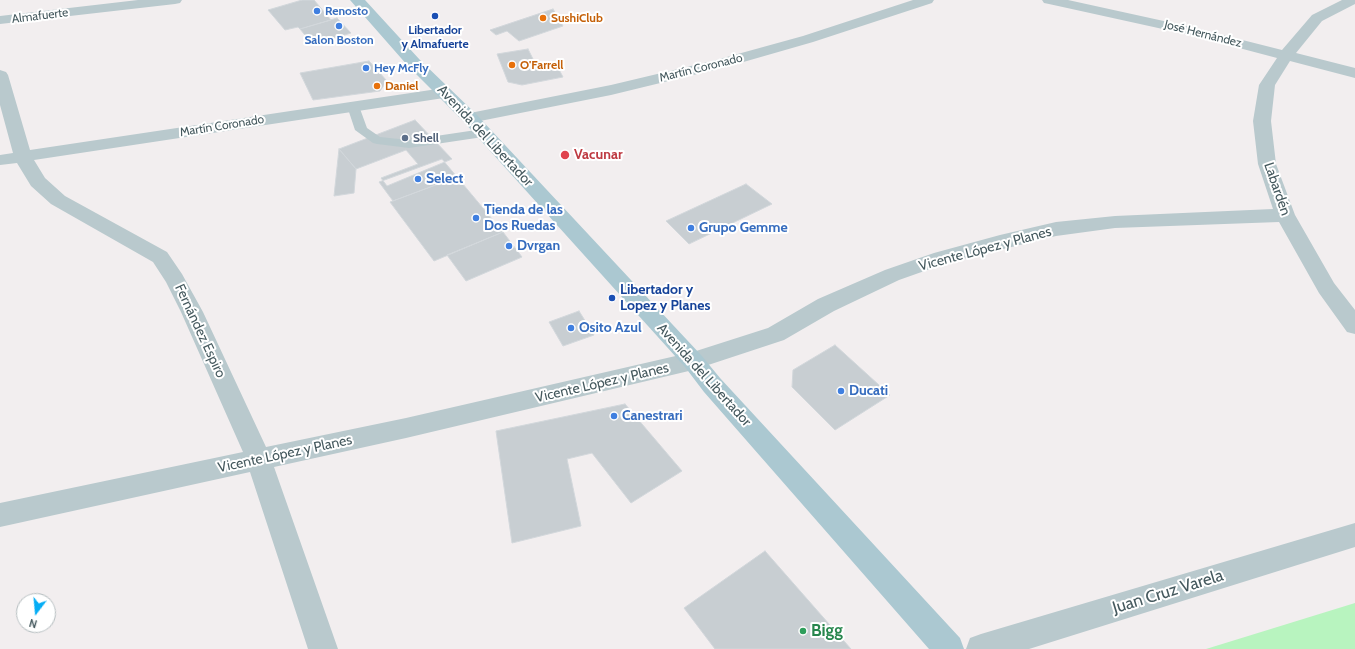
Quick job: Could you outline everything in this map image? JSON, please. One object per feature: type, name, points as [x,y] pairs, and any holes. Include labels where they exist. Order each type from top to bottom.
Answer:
[{"type":"main road","name":"Avenida del Libertador","points":[[357,0],[414,63],[477,126],[693,362],[948,649]]},
{"type":"street","name":"Almafuerte","points":[[0,20],[175,0]]},
{"type":"street","name":"Martín Coronado","points":[[477,126],[611,90],[720,64],[808,39],[928,0]]},
{"type":"street","name":"José Hernández","points":[[1049,0],[1191,31],[1286,54],[1355,73]]},
{"type":"street","name":"Labardén","points":[[1353,0],[1318,18],[1286,54],[1267,85],[1262,121],[1267,164],[1285,215],[1326,288],[1355,326]]},
{"type":"street","name":"Fernández Espiro","points":[[0,76],[23,156],[38,182],[58,200],[160,257],[175,279],[192,312],[260,460],[323,649]]},
{"type":"street","name":"Martín Coronado","points":[[0,160],[444,93]]},
{"type":"street","name":"Vicente López y Planes","points":[[0,515],[414,427],[693,362],[776,334],[826,305],[892,276],[941,258],[1000,242],[1056,229],[1115,222],[1285,215]]},
{"type":"street","name":"Juan Cruz Varela","points":[[981,649],[1355,535]]},
{"type":"lane","points":[[354,106],[361,130],[377,140],[409,144],[441,140],[477,126]]},
{"type":"green space","points":[[1355,603],[1355,649],[1206,649]]},
{"type":"building","points":[[302,0],[314,0],[331,20],[300,29],[298,27],[285,30],[268,10]]},
{"type":"building","name":"SushiClub","points":[[553,9],[563,26],[519,41],[507,31],[496,35],[490,30]]},
{"type":"building","points":[[337,18],[351,33],[313,45],[300,29]]},
{"type":"building","points":[[528,49],[537,67],[556,64],[563,77],[522,85],[508,82],[497,54]]},
{"type":"building","points":[[369,61],[387,81],[380,91],[313,100],[300,73]]},
{"type":"building","points":[[415,120],[452,159],[387,186],[381,178],[418,164],[406,150],[356,169],[339,149]]},
{"type":"building","points":[[339,149],[356,169],[354,193],[334,196]]},
{"type":"building","name":"Select","points":[[442,159],[457,177],[393,201],[379,182]]},
{"type":"building","points":[[457,177],[503,232],[434,261],[390,202]]},
{"type":"building","points":[[746,184],[772,204],[689,244],[666,221]]},
{"type":"building","points":[[503,232],[522,257],[466,281],[447,255]]},
{"type":"building","name":"Osito Azul","points":[[579,311],[594,335],[563,346],[549,322]]},
{"type":"building","name":"Ducati","points":[[835,345],[890,395],[835,430],[792,387],[793,370]]},
{"type":"building","points":[[625,404],[682,471],[631,503],[592,453],[567,459],[581,526],[512,543],[496,431]]},
{"type":"building","points":[[765,551],[851,649],[715,649],[684,608]]},
{"type":"place","name":"Renosto","points":[[317,11]]},
{"type":"place","name":"Libertador y Almafuerte","points":[[435,16]]},
{"type":"place","name":"SushiClub","points":[[543,18]]},
{"type":"place","name":"Salon Boston","points":[[339,26]]},
{"type":"place","name":"O'Farrell","points":[[512,65]]},
{"type":"place","name":"Hey McFly","points":[[366,68]]},
{"type":"place","name":"Daniel","points":[[377,86]]},
{"type":"place","name":"Shell","points":[[405,138]]},
{"type":"place","name":"Vacunar","points":[[565,155]]},
{"type":"place","name":"Select","points":[[418,179]]},
{"type":"place","name":"Tienda de las Dos Ruedas","points":[[476,218]]},
{"type":"place","name":"Grupo Gemme","points":[[691,228]]},
{"type":"place","name":"Dvrgan","points":[[509,246]]},
{"type":"place","name":"Libertador y Lopez y Planes","points":[[612,298]]},
{"type":"place","name":"Osito Azul","points":[[571,328]]},
{"type":"place","name":"Ducati","points":[[841,391]]},
{"type":"place","name":"Canestrari","points":[[614,416]]},
{"type":"place","name":"Bigg","points":[[803,631]]}]
